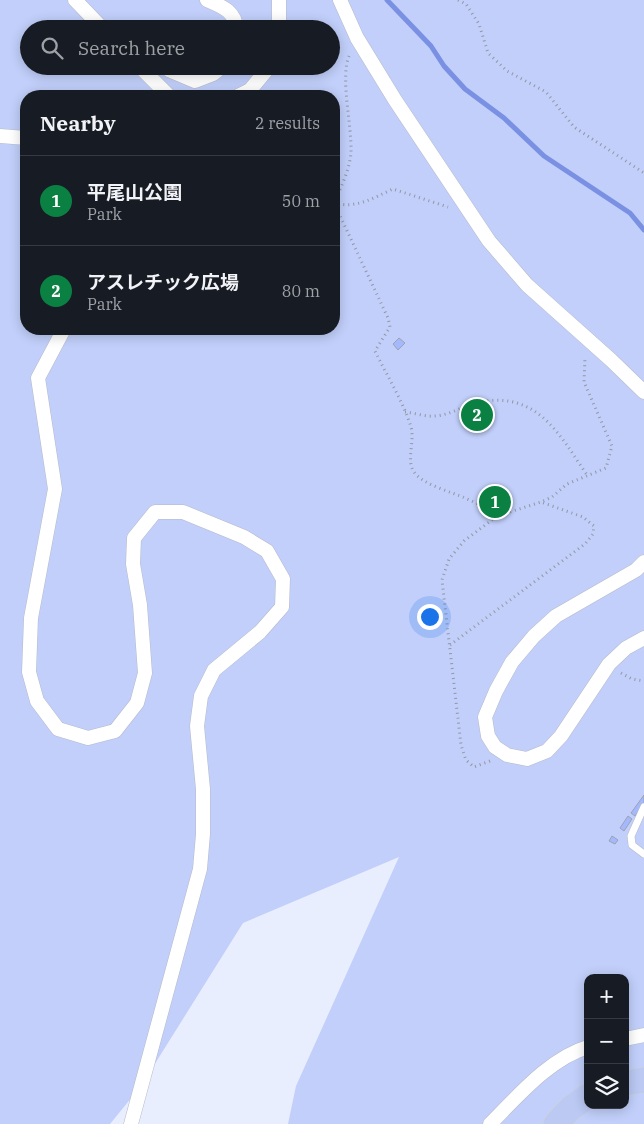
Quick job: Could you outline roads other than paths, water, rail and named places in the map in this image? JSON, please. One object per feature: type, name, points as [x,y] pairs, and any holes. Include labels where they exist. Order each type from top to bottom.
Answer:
[{"type":"highway","points":[[629,1083],[644,1080]]},
{"type":"highway","points":[[556,1124],[570,1108],[584,1099]]},
{"type":"street","points":[[75,0],[94,20]]},
{"type":"street","points":[[206,0],[228,9],[235,20]]},
{"type":"street","points":[[279,0],[279,20]]},
{"type":"street","points":[[340,0],[357,38],[395,100],[489,242],[527,285],[644,392]]},
{"type":"street","points":[[148,75],[163,90]]},
{"type":"street","points":[[180,75],[195,82],[211,75]]},
{"type":"street","points":[[250,90],[262,75]]},
{"type":"street","points":[[0,136],[20,138]]},
{"type":"street","points":[[61,335],[38,378],[55,489],[31,618],[30,672],[38,701],[58,729],[88,738],[115,731],[138,703],[144,673],[144,642],[133,564],[134,538],[155,512],[183,512],[244,537],[267,551],[283,579],[282,607],[260,632],[214,670],[202,696],[198,726],[203,789],[203,834],[200,869],[131,1124]]},
{"type":"street","points":[[644,562],[636,570],[556,616],[534,636],[512,662],[496,691],[485,717],[488,736],[495,746],[507,755],[527,759],[547,751],[562,736],[608,666],[626,648],[644,638]]},
{"type":"street","points":[[629,1038],[644,1035]]},
{"type":"street","points":[[490,1124],[537,1078],[571,1053],[584,1048]]},
{"type":"lane","points":[[644,807],[631,836],[632,845],[644,854]]},
{"type":"waterway","points":[[387,0],[431,46],[444,66],[465,89],[504,118],[544,156],[630,213],[644,230]]},
{"type":"place","name":"アスレチック広場","points":[[477,415]]},
{"type":"place","name":"平尾山公園","points":[[495,502]]}]
